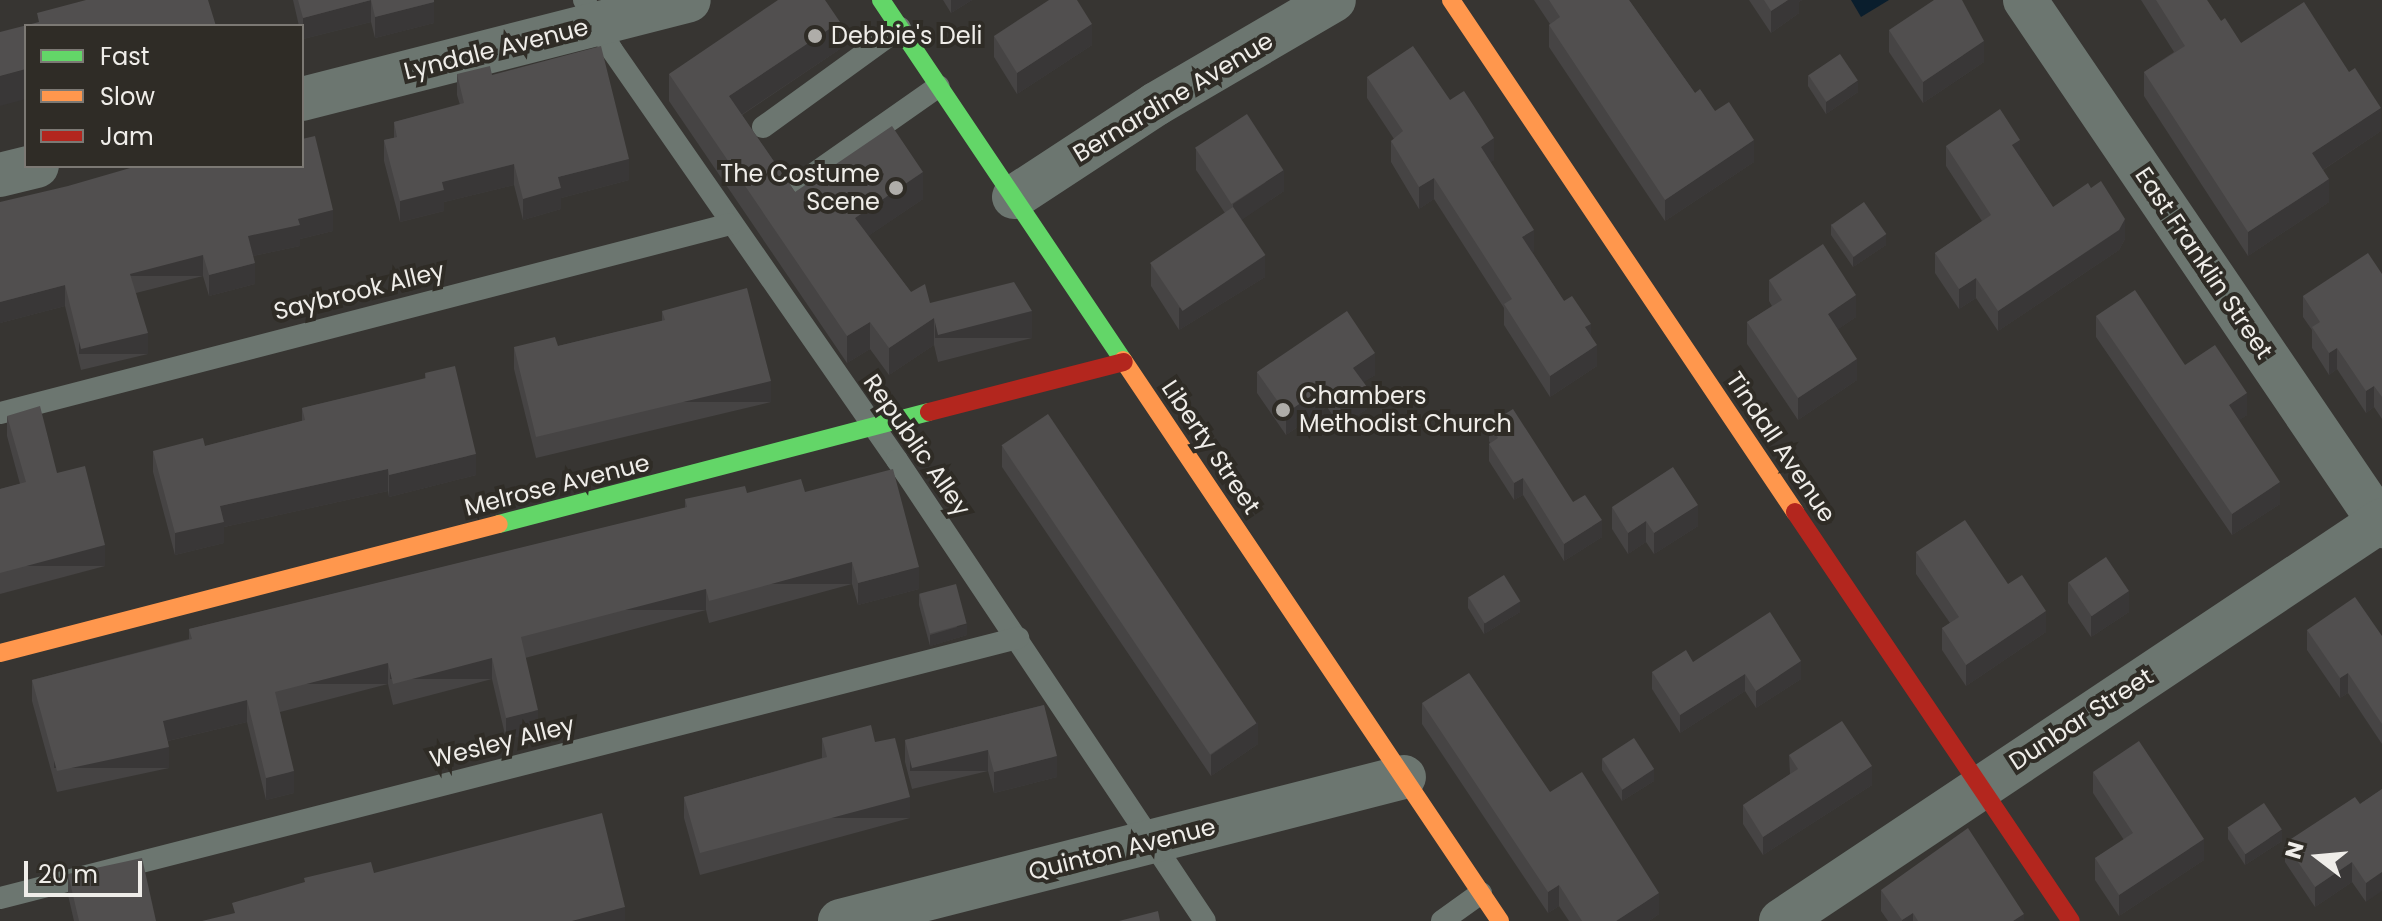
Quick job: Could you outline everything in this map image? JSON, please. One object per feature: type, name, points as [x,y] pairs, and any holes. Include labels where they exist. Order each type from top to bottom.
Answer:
[{"type":"street","name":"Lyndale Avenue","points":[[304,98],[591,12],[689,0]]},
{"type":"street","name":"Liberty Street","points":[[881,0],[1500,921]]},
{"type":"street","name":"Bernardine Avenue","points":[[1014,197],[1156,104],[1334,0]]},
{"type":"street","name":"Tindall Avenue","points":[[1451,0],[2071,921]]},
{"type":"street","name":"East Franklin Street","points":[[2025,0],[2381,523]]},
{"type":"street","points":[[0,175],[29,168]]},
{"type":"street","name":"Melrose Avenue","points":[[0,653],[1124,362]]},
{"type":"street","name":"Dunbar Street","points":[[1781,921],[1980,786],[2381,523]]},
{"type":"street","name":"Quinton Avenue","points":[[840,921],[1404,777]]},
{"type":"lane","name":"Republic Alley","points":[[591,12],[731,224],[1018,638],[1148,841],[1205,921]]},
{"type":"lane","points":[[763,127],[900,28]]},
{"type":"lane","points":[[792,189],[939,86]]},
{"type":"lane","name":"Saybrook Alley","points":[[0,413],[731,224]]},
{"type":"lane","name":"Wesley Alley","points":[[0,898],[1018,638]]},
{"type":"lane","points":[[1442,921],[1481,893]]},
{"type":"water","points":[[1851,0],[1889,0],[1861,17]]},
{"type":"building","points":[[86,0],[208,0],[215,24],[31,24],[39,22],[37,13]]},
{"type":"building","points":[[298,0],[371,0],[303,18]]},
{"type":"building","points":[[371,0],[434,0],[434,2],[375,17]]},
{"type":"building","points":[[778,0],[825,0],[840,22],[729,96],[795,192],[892,126],[923,172],[855,218],[911,292],[925,284],[930,303],[1014,282],[1032,311],[938,335],[934,318],[889,348],[870,322],[847,336],[669,74]]},
{"type":"building","points":[[1049,0],[1077,0],[1092,24],[1017,73],[994,36]]},
{"type":"building","points":[[1549,0],[1629,0],[1695,93],[1700,89],[1715,111],[1729,102],[1754,140],[1665,200],[1549,25],[1560,17]]},
{"type":"building","points":[[1764,0],[1788,0],[1771,11]]},
{"type":"building","points":[[1934,0],[1962,0],[1984,41],[1923,82],[1889,30]]},
{"type":"building","points":[[2156,0],[2207,0],[2221,21],[2225,18],[2241,43],[2304,2],[2349,72],[2355,68],[2381,108],[2312,153],[2329,179],[2248,232],[2144,72],[2185,46]]},
{"type":"building","points":[[24,26],[24,70],[0,76],[0,32]]},
{"type":"building","points":[[601,46],[629,159],[558,177],[561,188],[523,199],[514,164],[442,182],[444,190],[400,201],[384,140],[397,137],[394,122],[464,103],[457,74],[490,66],[492,75]]},
{"type":"building","points":[[1413,46],[1450,100],[1464,91],[1481,117],[1494,138],[1481,147],[1534,230],[1522,237],[1564,301],[1572,296],[1591,324],[1585,327],[1597,345],[1550,376],[1504,304],[1512,299],[1434,178],[1419,187],[1391,141],[1403,131],[1367,77]]},
{"type":"building","points":[[1840,54],[1858,81],[1826,102],[1808,75]]},
{"type":"building","points":[[2000,109],[2020,140],[2012,145],[2053,207],[2088,183],[2091,188],[2101,181],[2125,219],[2119,230],[1998,311],[1976,278],[1959,289],[1935,253],[1991,215],[1946,146]]},
{"type":"building","points":[[1247,114],[1283,170],[1231,204],[1195,148]]},
{"type":"building","points":[[315,136],[333,210],[298,219],[300,225],[248,236],[255,263],[209,275],[203,255],[130,274],[148,333],[81,349],[65,285],[0,302],[0,202],[130,168],[304,168],[304,139]]},
{"type":"building","points":[[1864,202],[1886,234],[1854,257],[1831,225]]},
{"type":"building","points":[[1233,207],[1265,255],[1183,311],[1150,263]]},
{"type":"building","points":[[1823,244],[1856,295],[1828,314],[1857,359],[1798,398],[1747,322],[1782,300],[1769,280]]},
{"type":"building","points":[[2368,253],[2382,274],[2382,397],[2374,386],[2366,391],[2337,348],[2329,353],[2312,327],[2320,322],[2303,296]]},
{"type":"building","points":[[747,288],[771,381],[536,437],[514,347],[555,337],[558,346],[665,320],[662,311]]},
{"type":"building","points":[[2135,290],[2185,365],[2215,345],[2247,393],[2229,405],[2280,482],[2232,514],[2096,316]]},
{"type":"building","points":[[1347,311],[1375,353],[1353,368],[1367,387],[1340,405],[1327,385],[1286,413],[1257,372]]},
{"type":"building","points":[[455,366],[476,454],[389,475],[388,469],[220,506],[224,522],[175,533],[153,451],[203,438],[205,446],[305,420],[302,408],[426,378],[425,373]]},
{"type":"building","points":[[40,406],[57,473],[85,466],[105,545],[0,573],[0,489],[26,482],[7,416]]},
{"type":"building","points":[[1513,409],[1573,502],[1585,495],[1602,520],[1564,544],[1523,478],[1514,483],[1489,444],[1498,438],[1489,424]]},
{"type":"building","points":[[1048,414],[1257,723],[1210,755],[1002,445]]},
{"type":"building","points":[[1673,467],[1698,505],[1654,533],[1646,521],[1628,533],[1612,507]]},
{"type":"building","points":[[893,469],[919,567],[858,583],[852,562],[709,601],[706,589],[521,637],[538,710],[506,718],[492,658],[393,684],[388,663],[275,692],[294,771],[266,778],[247,700],[163,721],[169,747],[57,771],[32,680],[192,639],[189,629],[687,507],[685,499],[745,486],[747,493],[801,479],[805,492]]},
{"type":"building","points":[[1965,520],[2008,584],[2022,575],[2046,611],[1966,665],[1942,628],[1959,617],[1916,552]]},
{"type":"building","points":[[2106,557],[2129,591],[2092,616],[2069,582]]},
{"type":"building","points":[[1504,575],[1520,601],[1485,624],[1468,597]]},
{"type":"building","points":[[956,584],[967,624],[930,633],[919,594]]},
{"type":"building","points":[[2355,597],[2382,636],[2382,724],[2348,673],[2340,678],[2307,630]]},
{"type":"building","points":[[1770,612],[1801,661],[1756,691],[1745,674],[1680,715],[1652,672],[1686,650],[1693,662]]},
{"type":"building","points":[[1469,673],[1550,792],[1582,772],[1659,893],[1616,921],[1582,921],[1559,885],[1548,892],[1422,703]]},
{"type":"building","points":[[1044,705],[1057,756],[994,772],[988,750],[912,768],[905,740]]},
{"type":"building","points":[[1842,721],[1872,766],[1763,837],[1743,805],[1798,769],[1789,755]]},
{"type":"building","points":[[871,725],[875,742],[895,738],[910,797],[700,853],[684,797],[827,757],[822,738]]},
{"type":"building","points":[[1634,738],[1654,769],[1622,790],[1602,759]]},
{"type":"building","points":[[2139,741],[2204,839],[2119,895],[2095,858],[2133,833],[2093,772]]},
{"type":"building","points":[[2382,789],[2382,872],[2366,883],[2352,862],[2315,887],[2285,843],[2355,797],[2360,804]]},
{"type":"building","points":[[2264,803],[2282,830],[2245,854],[2228,828]]},
{"type":"building","points":[[602,813],[625,907],[572,921],[202,921],[235,913],[232,903],[305,882],[304,878],[371,862],[374,873]]},
{"type":"building","points":[[1968,828],[2024,914],[2013,921],[1918,921],[1913,913],[1902,920],[1881,890]]},
{"type":"building","points":[[142,858],[156,921],[79,921],[68,874]]},
{"type":"building","points":[[1158,911],[1160,921],[1119,921]]},
{"type":"traffic: fast","points":[[881,0],[1123,360]]},
{"type":"traffic: fast","points":[[499,524],[929,412]]},
{"type":"traffic: slow","points":[[1451,0],[1795,512]]},
{"type":"traffic: slow","points":[[1123,360],[1500,921]]},
{"type":"traffic: slow","points":[[0,653],[499,524]]},
{"type":"traffic: jam","points":[[929,412],[1124,362]]},
{"type":"traffic: jam","points":[[1795,512],[2071,921]]},
{"type":"place","name":"Debbie's Deli","points":[[815,36]]},
{"type":"place","name":"The Costume Scene","points":[[896,188]]},
{"type":"place","name":"Chambers Methodist Church","points":[[1283,410]]}]
